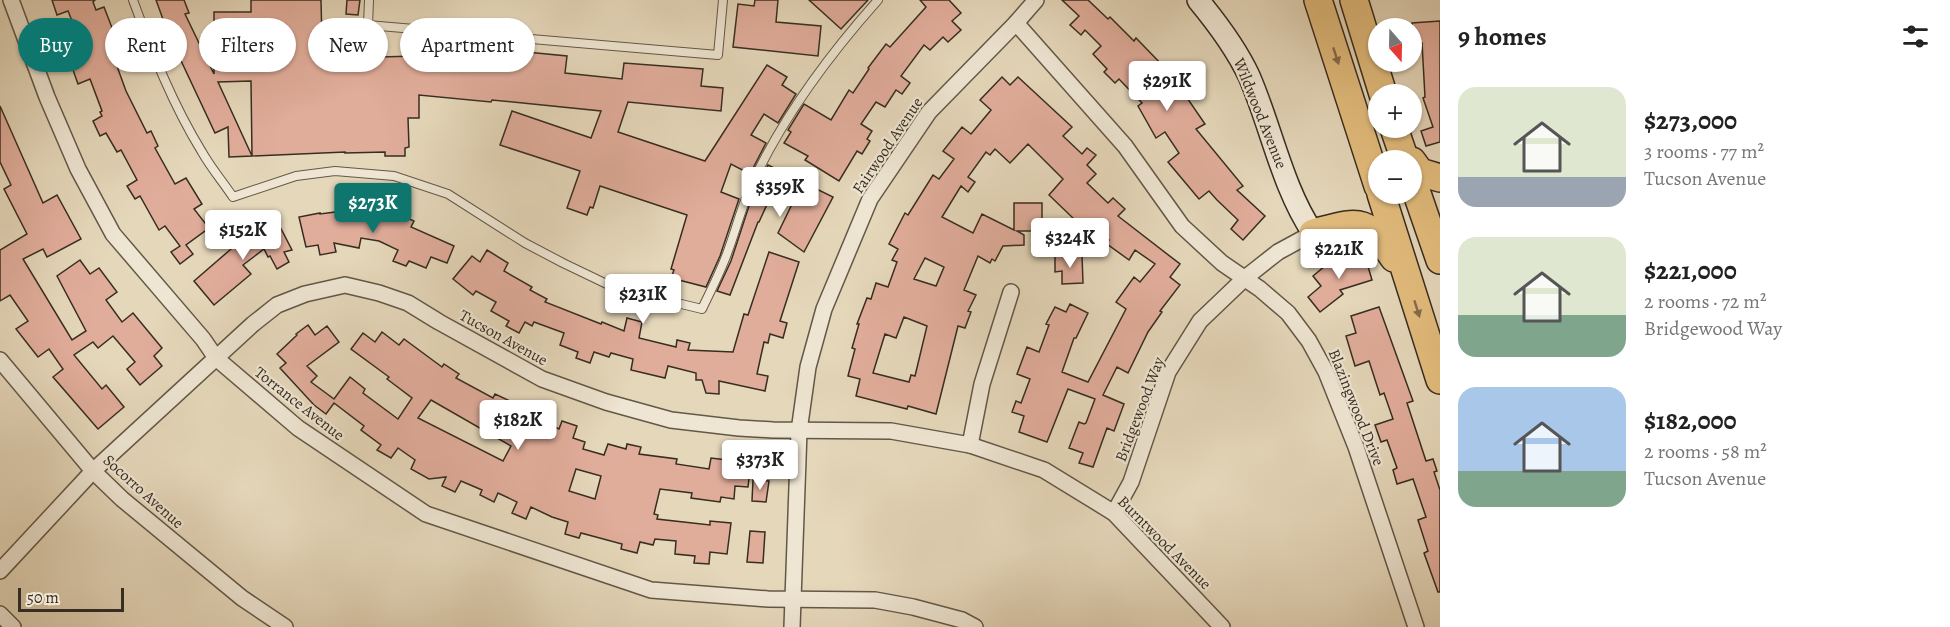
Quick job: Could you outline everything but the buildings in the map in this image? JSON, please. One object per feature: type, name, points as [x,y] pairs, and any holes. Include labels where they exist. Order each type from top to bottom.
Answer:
[{"type":"highway","points":[[1313,233],[1358,207],[1366,193],[1368,154],[1318,0]]},
{"type":"highway","points":[[1354,0],[1379,82]]},
{"type":"highway","points":[[1369,0],[1379,82]]},
{"type":"highway","points":[[1422,173],[1440,178]]},
{"type":"highway","points":[[1440,200],[1433,214],[1440,259]]},
{"type":"highway","points":[[1384,204],[1440,380]]},
{"type":"highway","points":[[1421,204],[1440,259]]},
{"type":"highway","points":[[1313,233],[1353,223],[1368,226],[1380,238],[1406,275]]},
{"type":"street","name":"Torrance Avenue","points":[[11,0],[47,97],[78,169],[112,234],[203,339],[216,358],[298,428],[426,514],[651,590],[792,599],[875,600],[914,607],[963,620],[975,627]]},
{"type":"street","name":"Fairwood Avenue","points":[[792,627],[799,431],[808,366],[824,309],[870,199],[929,112],[1036,0]]},
{"type":"street","name":"Wildwood Avenue","points":[[1198,0],[1233,46],[1249,76],[1278,157],[1304,218],[1313,233]]},
{"type":"street","name":"Blazingwood Drive","points":[[1016,23],[1125,146],[1182,226],[1222,263],[1245,278],[1288,313],[1309,341],[1326,372],[1356,447],[1416,627]]},
{"type":"street","name":"Bridgewood Way","points":[[1114,513],[1131,483],[1168,372],[1200,321],[1245,278],[1278,252],[1313,233]]},
{"type":"street","name":"Tucson Avenue","points":[[0,572],[93,471],[253,324],[277,305],[305,294],[345,285],[408,303],[542,379],[606,402],[671,420],[739,428],[799,431]]},
{"type":"street","points":[[970,445],[982,384],[1011,292]]},
{"type":"street","name":"Socorro Avenue","points":[[0,360],[93,471],[122,499],[242,598],[285,627]]},
{"type":"street","name":"Burntwood Avenue","points":[[799,431],[891,431],[970,445],[1044,470],[1114,513],[1222,627]]},
{"type":"street","points":[[0,614],[13,627]]},
{"type":"lane","points":[[133,0],[160,71],[181,113],[202,152],[233,197],[296,176],[335,171],[394,176],[448,194],[525,243],[615,288],[702,309],[727,254],[751,186],[779,134],[807,90],[878,0]]},
{"type":"lane","points":[[369,0],[368,25],[718,55],[723,0]]}]
